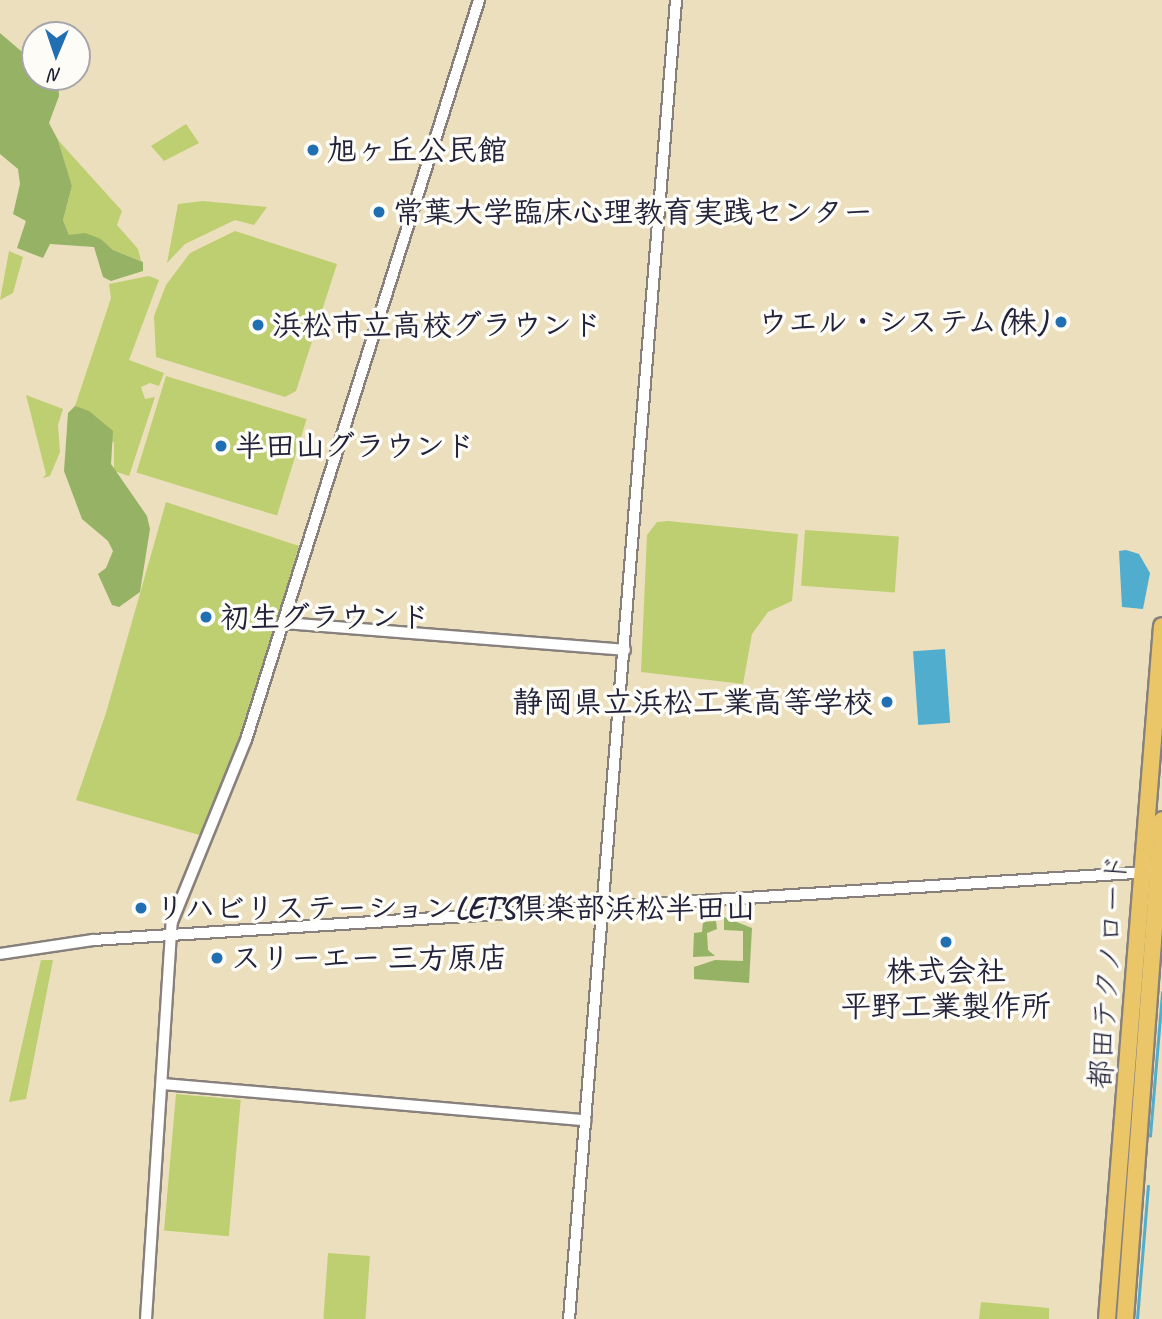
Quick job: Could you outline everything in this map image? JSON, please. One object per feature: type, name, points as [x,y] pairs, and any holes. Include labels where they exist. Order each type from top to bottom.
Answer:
[{"type":"highway","name":"都田テクノロード","points":[[1125,1319],[1154,872],[1162,626]]},
{"type":"highway","name":"都田テクノロード","points":[[1107,1319],[1154,872],[1162,820]]},
{"type":"street","points":[[146,1319],[169,937],[232,782],[479,0]]},
{"type":"street","points":[[569,1319],[676,0]]},
{"type":"street","points":[[283,623],[625,650]]},
{"type":"street","points":[[0,954],[59,943],[1154,872]]},
{"type":"street","points":[[162,1084],[585,1119]]},
{"type":"green space","points":[[0,33],[21,51],[21,91],[59,91],[49,123],[58,140],[72,186],[63,220],[69,235],[85,233],[101,239],[113,250],[143,262],[143,271],[111,281],[103,277],[94,247],[50,244],[43,258],[17,248],[26,221],[13,214],[20,184],[18,169],[0,154]]},
{"type":"green space","points":[[186,124],[199,143],[164,161],[151,146]]},
{"type":"green space","points":[[58,140],[122,211],[117,225],[138,249],[141,261],[113,250],[101,239],[69,235],[63,220],[72,186]]},
{"type":"green space","points":[[203,201],[267,207],[254,225],[235,220],[185,244],[167,263],[178,204]]},
{"type":"green space","name":"浜松市立高校グラウンド","points":[[235,231],[337,264],[296,391],[285,397],[156,357],[154,316],[166,285],[190,253]]},
{"type":"green space","points":[[9,251],[23,257],[13,293],[0,300]]},
{"type":"green space","points":[[149,276],[159,280],[129,360],[164,373],[159,386],[150,383],[141,387],[145,399],[155,397],[129,476],[114,471],[114,443],[75,406],[111,298],[109,284]]},
{"type":"green space","name":"半田山グラウンド","points":[[166,376],[307,419],[277,516],[136,473]]},
{"type":"green space","points":[[26,395],[63,409],[58,425],[60,452],[50,476],[43,478],[46,474]]},
{"type":"green space","points":[[75,406],[89,411],[113,431],[111,464],[147,516],[150,529],[140,592],[119,607],[112,605],[98,574],[106,568],[113,551],[108,541],[82,519],[64,471],[68,413]]},
{"type":"green space","name":"初生グラウンド","points":[[166,502],[299,546],[257,688],[203,836],[76,800],[106,713]]},
{"type":"green space","points":[[657,522],[798,534],[792,601],[768,612],[752,634],[743,684],[641,672],[647,535]]},
{"type":"green space","points":[[805,530],[899,537],[895,592],[801,586]]},
{"type":"green space","points":[[724,917],[752,928],[749,983],[694,979],[694,967],[715,960],[743,961],[743,931],[724,930]]},
{"type":"green space","points":[[716,921],[717,929],[707,933],[708,950],[715,956],[693,957],[694,933],[702,932],[703,922]]},
{"type":"green space","points":[[41,960],[53,960],[26,1099],[9,1102]]},
{"type":"green space","points":[[176,1094],[241,1100],[229,1236],[164,1230]]},
{"type":"green space","points":[[328,1253],[370,1256],[365,1319],[323,1319]]},
{"type":"green space","points":[[981,1302],[1049,1308],[1049,1319],[979,1319]]},
{"type":"water","points":[[1119,551],[1139,554],[1150,573],[1143,609],[1122,607]]},
{"type":"water","points":[[945,649],[950,723],[918,725],[913,651]]},
{"type":"waterway","points":[[1150,1136],[1162,992]]},
{"type":"waterway","points":[[1137,1319],[1148,1186]]},
{"type":"place","name":"旭ヶ丘公民館","points":[[313,150]]},
{"type":"place","name":"常葉大学臨床心理教育実践センター","points":[[379,212]]},
{"type":"place","name":"ウエル・システム(株)","points":[[1061,322]]},
{"type":"place","name":"浜松市立高校グラウンド","points":[[258,325]]},
{"type":"place","name":"半田山グラウンド","points":[[221,446]]},
{"type":"place","name":"初生グラウンド","points":[[206,617]]},
{"type":"place","name":"静岡県立浜松工業高等学校","points":[[887,702]]},
{"type":"place","name":"リハビリステーションLET’S倶楽部浜松半田山","points":[[141,908]]},
{"type":"place","name":"株式会社 平野工業製作所","points":[[946,942]]},
{"type":"place","name":"スリーエー 三方原店","points":[[217,958]]}]
